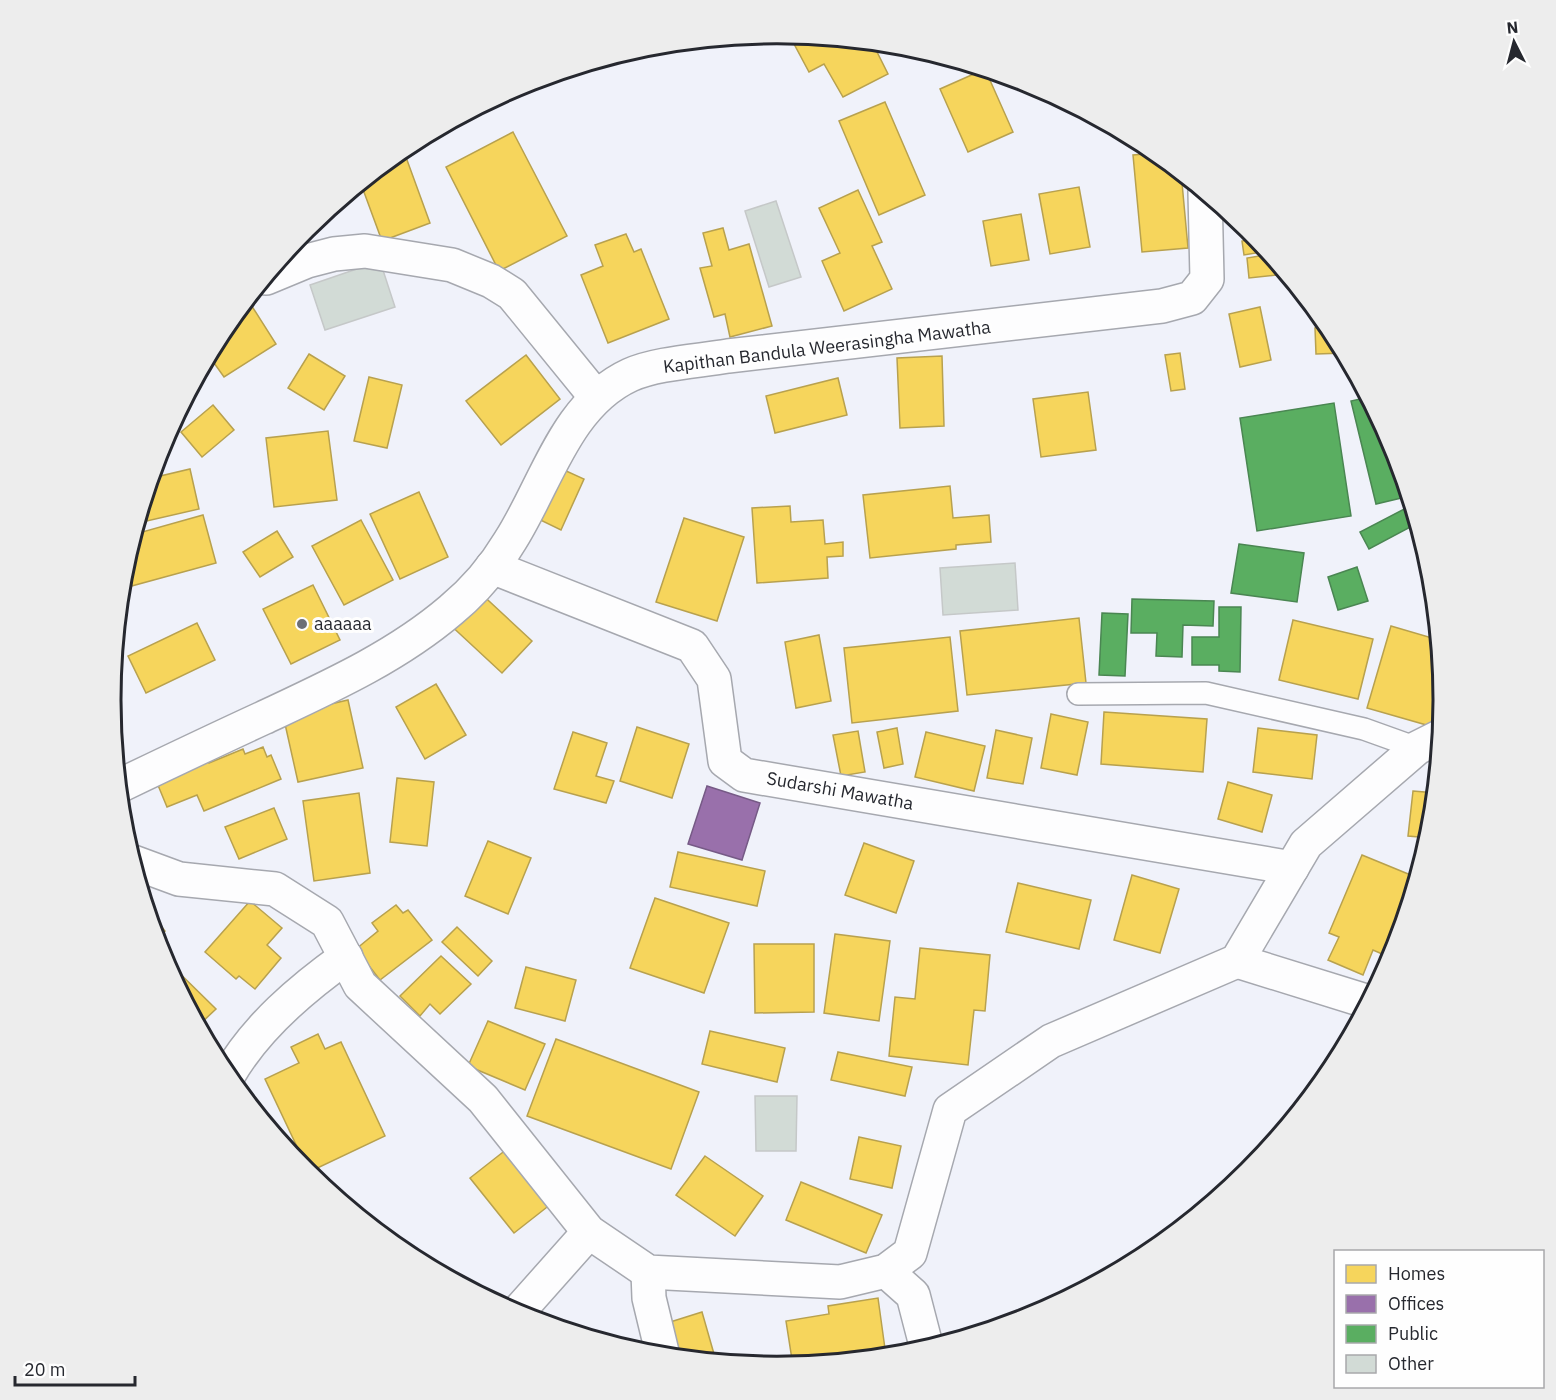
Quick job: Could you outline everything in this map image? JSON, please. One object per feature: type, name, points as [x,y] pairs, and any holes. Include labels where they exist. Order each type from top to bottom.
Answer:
[{"type":"street","name":"Kapithan Bandula Weerasingha Mawatha","points":[[127,783],[356,673],[407,644],[453,609],[492,567],[511,540],[556,454],[596,397],[631,375],[676,364],[1162,306],[1192,298],[1207,279],[1205,201]]},
{"type":"street","points":[[280,272],[307,261],[333,254],[365,251],[452,265],[490,281],[512,294],[596,397]]},
{"type":"street","name":"Sudarshi Mawatha","points":[[492,567],[692,646],[714,679],[725,761],[744,775],[1292,868]]},
{"type":"street","points":[[143,865],[178,879],[275,889],[327,922],[360,985],[483,1099],[588,1232],[648,1272],[840,1282],[886,1271],[910,1253],[951,1110],[1051,1041],[1237,961],[1306,844],[1429,742]]},
{"type":"street","points":[[233,1067],[239,1056],[303,988],[346,957]]},
{"type":"street","points":[[1237,961],[1362,1000]]},
{"type":"street","points":[[524,1305],[588,1232]]},
{"type":"street","points":[[886,1271],[913,1295],[925,1340]]},
{"type":"street","points":[[648,1272],[649,1298],[661,1346]]},
{"type":"lane","points":[[1078,694],[1206,693],[1429,742]]},
{"type":"building: Homes","points":[[794,44],[877,51],[888,74],[843,97],[824,64],[809,72]]},
{"type":"building: Homes","points":[[974,74],[989,78],[1013,132],[968,152],[940,89]]},
{"type":"building: Homes","points":[[885,102],[925,195],[879,215],[839,121]]},
{"type":"building: Homes","points":[[513,132],[567,236],[499,271],[446,167]]},
{"type":"building: Homes","points":[[1143,154],[1182,182],[1188,248],[1142,252],[1133,155]]},
{"type":"building: Homes","points":[[407,159],[430,223],[382,241],[364,191]]},
{"type":"building: Homes","points":[[1079,187],[1090,247],[1050,254],[1039,194]]},
{"type":"building: Homes","points":[[858,190],[882,242],[872,246],[892,289],[844,311],[822,261],[840,253],[819,208]]},
{"type":"building: Homes","points":[[1021,214],[1029,260],[991,266],[983,221]]},
{"type":"building: Homes","points":[[723,228],[729,250],[749,244],[772,326],[730,337],[725,314],[714,317],[700,268],[712,266],[703,233]]},
{"type":"building: Homes","points":[[626,234],[634,252],[641,249],[669,319],[608,343],[581,275],[603,266],[595,245]]},
{"type":"building: Homes","points":[[1246,240],[1258,253],[1244,255],[1242,241]]},
{"type":"building: Homes","points":[[1261,256],[1278,275],[1249,278],[1247,258]]},
{"type":"building: Homes","points":[[252,307],[276,344],[224,377],[214,363]]},
{"type":"building: Homes","points":[[1260,307],[1271,360],[1240,367],[1229,314]]},
{"type":"building: Homes","points":[[1315,328],[1319,328],[1335,353],[1316,354]]},
{"type":"building: Homes","points":[[1180,353],[1185,389],[1171,391],[1165,355]]},
{"type":"building: Homes","points":[[309,354],[345,376],[324,410],[288,388]]},
{"type":"building: Homes","points":[[526,355],[560,399],[501,445],[466,401]]},
{"type":"building: Homes","points":[[942,356],[944,426],[900,428],[897,358]]},
{"type":"building: Homes","points":[[369,377],[402,385],[387,448],[354,441]]},
{"type":"building: Homes","points":[[838,378],[847,415],[775,433],[766,396]]},
{"type":"building: Homes","points":[[1088,392],[1096,450],[1041,457],[1033,399]]},
{"type":"building: Homes","points":[[213,405],[234,430],[202,457],[181,432]]},
{"type":"building: Homes","points":[[328,431],[337,500],[274,507],[266,438]]},
{"type":"building: Homes","points":[[553,465],[584,479],[561,530],[530,515]]},
{"type":"building: Homes","points":[[190,469],[199,509],[147,521],[161,476]]},
{"type":"building: Homes","points":[[950,486],[953,518],[989,515],[991,542],[956,545],[956,549],[870,558],[863,495]]},
{"type":"building: Homes","points":[[419,492],[448,557],[400,579],[370,514]]},
{"type":"building: Homes","points":[[790,506],[791,522],[823,520],[825,544],[843,542],[843,556],[827,557],[828,578],[757,583],[752,508]]},
{"type":"building: Homes","points":[[203,515],[216,563],[132,586],[144,532]]},
{"type":"building: Homes","points":[[684,518],[744,537],[717,621],[656,602]]},
{"type":"building: Homes","points":[[361,520],[393,580],[344,605],[312,546]]},
{"type":"building: Homes","points":[[277,531],[293,557],[260,577],[243,552]]},
{"type":"building: Homes","name":"aaaaaa","points":[[313,585],[340,640],[291,664],[263,609]]},
{"type":"building: Homes","points":[[476,589],[532,641],[502,673],[446,621]]},
{"type":"building: Homes","points":[[1079,618],[1086,683],[967,695],[960,631]]},
{"type":"building: Homes","points":[[1293,620],[1373,639],[1358,699],[1279,680]]},
{"type":"building: Homes","points":[[197,623],[215,660],[146,693],[128,656]]},
{"type":"building: Homes","points":[[1391,626],[1431,638],[1434,700],[1430,726],[1367,708]]},
{"type":"building: Homes","points":[[819,635],[831,701],[796,708],[785,642]]},
{"type":"building: Homes","points":[[950,637],[958,711],[852,723],[844,648]]},
{"type":"building: Homes","points":[[436,684],[466,735],[425,759],[396,707]]},
{"type":"building: Homes","points":[[348,700],[363,768],[298,782],[283,715]]},
{"type":"building: Homes","points":[[1104,712],[1207,719],[1203,772],[1101,764]]},
{"type":"building: Homes","points":[[1051,714],[1088,722],[1077,775],[1041,768]]},
{"type":"building: Homes","points":[[637,727],[689,744],[672,798],[620,781]]},
{"type":"building: Homes","points":[[897,728],[903,764],[884,768],[877,732]]},
{"type":"building: Homes","points":[[1258,728],[1317,735],[1312,779],[1253,772]]},
{"type":"building: Homes","points":[[996,730],[1032,738],[1023,784],[987,778]]},
{"type":"building: Homes","points":[[858,731],[865,772],[841,776],[833,735]]},
{"type":"building: Homes","points":[[573,732],[607,743],[596,776],[614,781],[606,803],[554,789]]},
{"type":"building: Homes","points":[[926,732],[985,746],[974,791],[915,777]]},
{"type":"building: Homes","points":[[263,747],[267,757],[271,755],[281,779],[204,811],[197,795],[167,807],[155,778],[205,756],[209,763],[243,749],[245,754]]},
{"type":"building: Homes","points":[[397,778],[434,782],[427,846],[390,842]]},
{"type":"building: Homes","points":[[1228,782],[1272,795],[1262,832],[1218,819]]},
{"type":"building: Homes","points":[[1413,791],[1428,792],[1420,837],[1408,836]]},
{"type":"building: Homes","points":[[359,793],[370,873],[314,881],[303,801]]},
{"type":"building: Homes","points":[[274,808],[287,839],[239,859],[225,827]]},
{"type":"building: Homes","points":[[488,841],[531,858],[508,914],[465,896]]},
{"type":"building: Homes","points":[[864,843],[914,861],[896,913],[845,895]]},
{"type":"building: Homes","points":[[678,852],[765,871],[757,906],[670,887]]},
{"type":"building: Homes","points":[[1362,855],[1411,875],[1383,955],[1373,950],[1363,975],[1328,960],[1339,937],[1329,933]]},
{"type":"building: Homes","points":[[1132,875],[1179,889],[1160,953],[1114,940]]},
{"type":"building: Homes","points":[[1018,883],[1091,900],[1079,949],[1006,932]]},
{"type":"building: Homes","points":[[655,898],[729,923],[704,993],[630,968]]},
{"type":"building: Homes","points":[[250,901],[282,928],[267,945],[281,958],[255,989],[239,976],[236,979],[205,952]]},
{"type":"building: Homes","points":[[396,905],[403,913],[408,910],[432,940],[380,980],[356,949],[378,931],[372,923]]},
{"type":"building: Homes","points":[[457,927],[492,961],[478,976],[442,942]]},
{"type":"building: Homes","points":[[835,934],[890,941],[879,1021],[824,1013]]},
{"type":"building: Homes","points":[[754,944],[814,944],[814,1012],[755,1013]]},
{"type":"building: Homes","points":[[920,948],[990,955],[985,1011],[974,1010],[968,1065],[889,1056],[895,997],[915,999]]},
{"type":"building: Homes","points":[[441,956],[471,984],[440,1014],[430,1004],[420,1016],[400,996]]},
{"type":"building: Homes","points":[[526,967],[576,980],[565,1021],[515,1008]]},
{"type":"building: Homes","points":[[183,976],[216,1009],[205,1020]]},
{"type":"building: Homes","points":[[488,1021],[545,1044],[525,1090],[468,1066]]},
{"type":"building: Homes","points":[[710,1031],[785,1048],[777,1082],[702,1064]]},
{"type":"building: Homes","points":[[318,1034],[325,1049],[341,1042],[385,1136],[318,1168],[297,1146],[265,1079],[299,1063],[291,1047]]},
{"type":"building: Homes","points":[[556,1039],[699,1092],[671,1169],[527,1116]]},
{"type":"building: Homes","points":[[838,1052],[912,1067],[905,1096],[831,1080]]},
{"type":"building: Homes","points":[[859,1137],[901,1146],[892,1188],[850,1179]]},
{"type":"building: Homes","points":[[507,1149],[551,1204],[514,1233],[470,1178]]},
{"type":"building: Homes","points":[[705,1156],[763,1196],[735,1236],[676,1195]]},
{"type":"building: Homes","points":[[801,1182],[882,1215],[866,1253],[786,1220]]},
{"type":"building: Homes","points":[[878,1298],[885,1348],[821,1355],[791,1356],[786,1321],[829,1314],[828,1306]]},
{"type":"building: Homes","points":[[702,1312],[714,1353],[674,1348],[667,1323]]},
{"type":"building: Offices","points":[[707,786],[760,803],[742,860],[688,844]]},
{"type":"building: Public","points":[[1361,399],[1385,449],[1403,498],[1376,504],[1351,401]]},
{"type":"building: Public","points":[[1334,403],[1351,516],[1257,531],[1240,418]]},
{"type":"building: Public","points":[[1406,508],[1411,527],[1369,549],[1360,532]]},
{"type":"building: Public","points":[[1239,544],[1304,553],[1297,602],[1231,593]]},
{"type":"building: Public","points":[[1357,567],[1368,601],[1338,610],[1328,577]]},
{"type":"building: Public","points":[[1132,599],[1214,601],[1213,626],[1183,625],[1182,657],[1156,656],[1157,633],[1131,633]]},
{"type":"building: Public","points":[[1219,607],[1241,607],[1240,672],[1219,671],[1219,665],[1192,665],[1192,637],[1219,637]]},
{"type":"building: Public","points":[[1102,613],[1128,614],[1125,676],[1099,675]]},
{"type":"building: Other","points":[[776,201],[801,277],[769,287],[745,211]]},
{"type":"building: Other","points":[[380,261],[395,307],[325,330],[310,285]]},
{"type":"building: Other","points":[[1015,563],[1018,610],[943,615],[940,568]]},
{"type":"building: Other","points":[[755,1096],[797,1096],[796,1151],[756,1151]]},
{"type":"place","name":"aaaaaa","points":[[302,624]]}]
